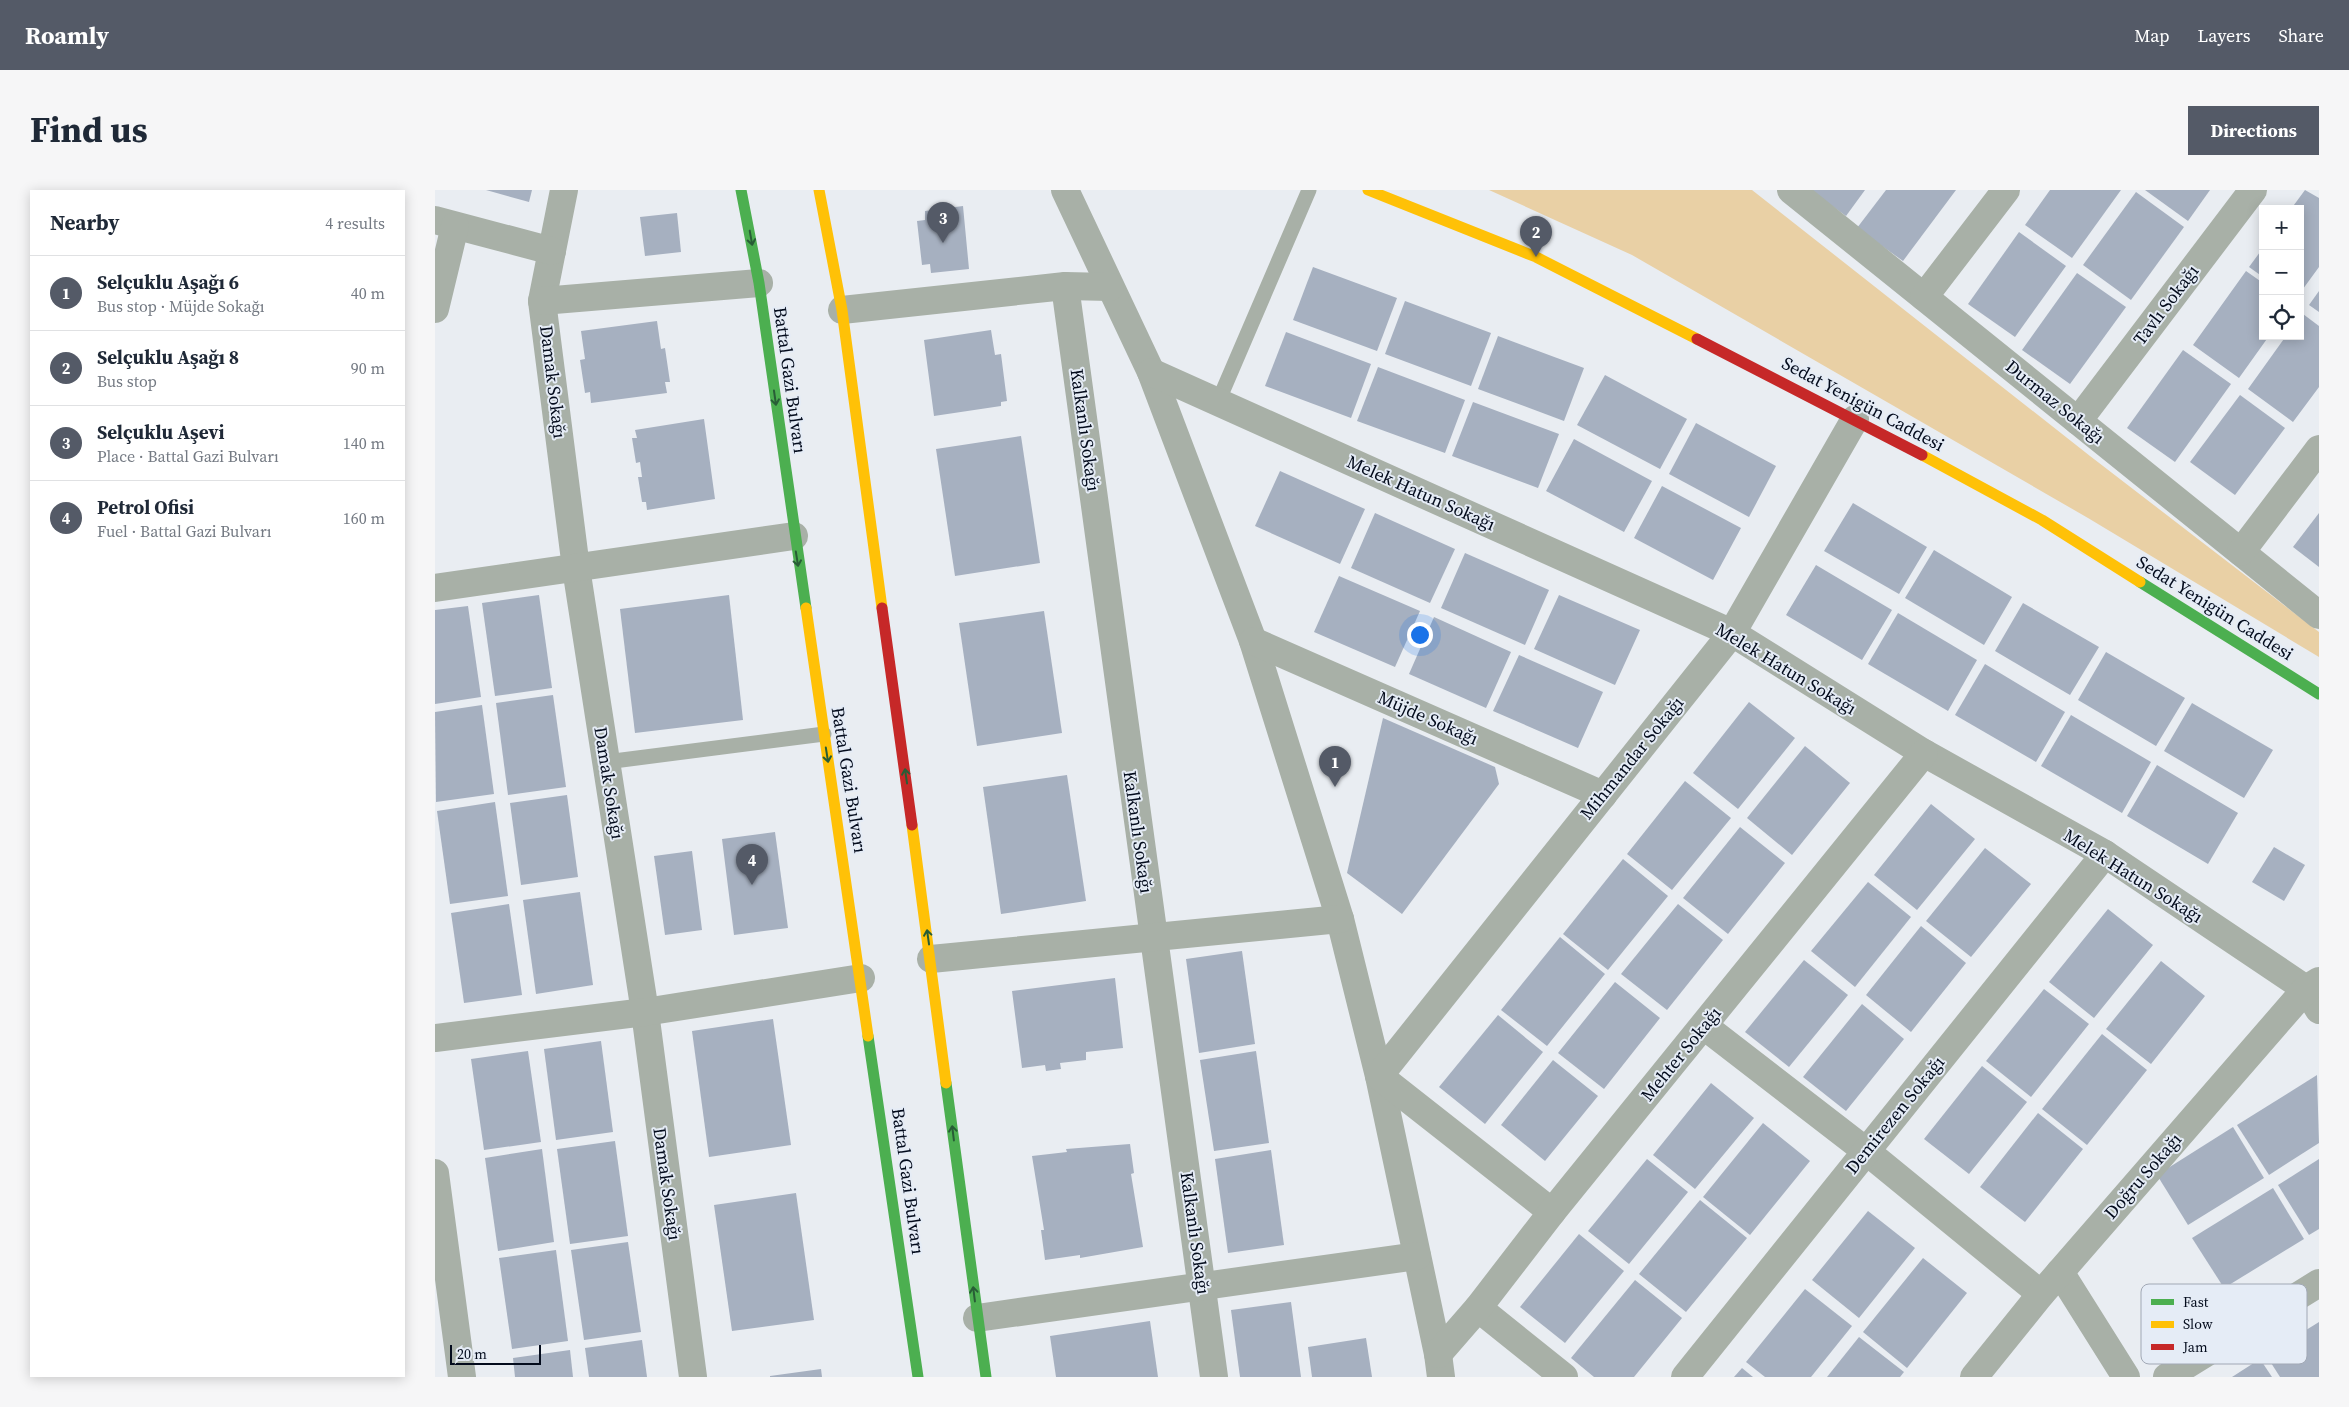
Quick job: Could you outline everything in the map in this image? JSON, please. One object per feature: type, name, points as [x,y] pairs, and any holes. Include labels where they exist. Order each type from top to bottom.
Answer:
[{"type":"main road","name":"Battal Gazi Bulvarı","points":[[741,190],[759,283],[794,536],[861,978],[918,1377]]},
{"type":"main road","points":[[819,190],[842,310],[986,1377]]},
{"type":"main road","name":"Sedat Yenigün Caddesi","points":[[1368,190],[1536,257],[1855,418],[2042,520],[2319,694]]},
{"type":"street","name":"Damak Sokağı","points":[[565,190],[542,301],[576,568],[645,1012],[693,1377]]},
{"type":"street","points":[[1065,190],[1109,287],[1151,372],[1253,641],[1340,919],[1379,1076],[1439,1365]]},
{"type":"street","name":"Durmaz Sokağı","points":[[1791,190],[2319,615]]},
{"type":"street","points":[[1925,297],[2006,190]]},
{"type":"street","name":"Tavlı Sokağı","points":[[2078,420],[2253,190]]},
{"type":"street","points":[[435,309],[445,223],[552,251]]},
{"type":"street","points":[[542,301],[759,283]]},
{"type":"street","points":[[842,310],[1065,286],[1109,287]]},
{"type":"street","name":"Kalkanlı Sokağı","points":[[1065,286],[1152,936],[1214,1377]]},
{"type":"street","name":"Melek Hatun Sokağı","points":[[1151,372],[1732,633],[1924,753],[2105,854],[2315,993]]},
{"type":"street","name":"Mihmandar Sokağı","points":[[1379,1076],[1732,633],[1855,418]]},
{"type":"street","points":[[2241,552],[2319,449]]},
{"type":"street","points":[[435,588],[794,536]]},
{"type":"street","name":"Müjde Sokağı","points":[[1253,641],[1603,795]]},
{"type":"street","name":"Mehter Sokağı","points":[[1439,1365],[1478,1308],[1552,1212],[1924,753]]},
{"type":"street","name":"Demirezen Sokağı","points":[[1685,1377],[2105,854]]},
{"type":"street","points":[[931,959],[1340,919]]},
{"type":"street","points":[[435,1038],[645,1012],[861,978]]},
{"type":"street","name":"Doğru Sokağı","points":[[1974,1377],[2060,1272],[2315,993]]},
{"type":"street","points":[[1703,1026],[1866,1151],[2041,1294]]},
{"type":"street","points":[[1379,1076],[1552,1212]]},
{"type":"street","points":[[435,1173],[462,1377]]},
{"type":"street","points":[[977,1318],[1203,1288],[1417,1256]]},
{"type":"street","points":[[2060,1272],[2126,1377]]},
{"type":"street","points":[[2307,1290],[2319,1282]]},
{"type":"street","points":[[1478,1308],[1564,1377]]},
{"type":"street","points":[[2167,1377],[2188,1364]]},
{"type":"lane","points":[[1218,402],[1309,190]]},
{"type":"lane","points":[[606,762],[824,734]]},
{"type":"shaded area","points":[[1489,190],[1752,190],[2090,456],[2319,632],[2319,657],[2088,518],[1632,255]]},
{"type":"building","points":[[486,190],[532,190],[529,202]]},
{"type":"building","points":[[1810,190],[1865,190],[1846,216]]},
{"type":"building","points":[[1886,190],[1956,190],[1903,261],[1857,228]]},
{"type":"building","points":[[2050,190],[2121,190],[2072,258],[2025,225]]},
{"type":"building","points":[[2145,190],[2210,190],[2188,221]]},
{"type":"building","points":[[2305,190],[2319,198],[2319,267],[2304,288],[2304,205],[2294,205]]},
{"type":"building","points":[[2136,192],[2184,227],[2131,300],[2083,265]]},
{"type":"building","points":[[963,206],[969,269],[931,273],[930,264],[922,265],[917,221],[925,220],[925,211]]},
{"type":"building","points":[[677,213],[681,252],[645,256],[640,217]]},
{"type":"building","points":[[2019,232],[2066,266],[2015,337],[1968,304]]},
{"type":"building","points":[[2259,253],[2259,274],[2249,267]]},
{"type":"building","points":[[1313,267],[1397,298],[1377,351],[1293,320]]},
{"type":"building","points":[[2246,271],[2259,280],[2259,340],[2266,340],[2239,378],[2193,345]]},
{"type":"building","points":[[2077,273],[2126,307],[2070,384],[2022,350]]},
{"type":"building","points":[[2319,291],[2319,312],[2309,305]]},
{"type":"building","points":[[1405,301],[1491,333],[1471,386],[1385,354]]},
{"type":"building","points":[[2304,315],[2319,326],[2319,387],[2293,422],[2248,389],[2283,340],[2304,340]]},
{"type":"building","points":[[657,321],[661,349],[665,348],[670,382],[665,382],[667,393],[591,403],[590,392],[585,393],[580,360],[585,359],[581,331]]},
{"type":"building","points":[[991,330],[995,355],[1001,354],[1007,401],[1001,402],[1001,406],[934,416],[924,340]]},
{"type":"building","points":[[1286,332],[1371,364],[1351,418],[1265,386]]},
{"type":"building","points":[[1498,336],[1584,368],[1564,421],[1478,389]]},
{"type":"building","points":[[2183,350],[2231,384],[2175,462],[2127,428]]},
{"type":"building","points":[[1378,367],[1465,400],[1445,453],[1357,421]]},
{"type":"building","points":[[1605,375],[1687,419],[1660,469],[1577,425]]},
{"type":"building","points":[[2240,395],[2285,428],[2235,495],[2190,462]]},
{"type":"building","points":[[1473,402],[1559,434],[1538,488],[1452,456]]},
{"type":"building","points":[[704,419],[715,499],[647,510],[646,502],[642,502],[638,477],[642,477],[640,462],[636,463],[632,438],[637,438],[635,430]]},
{"type":"building","points":[[1696,423],[1776,466],[1749,517],[1669,474]]},
{"type":"building","points":[[1021,436],[1040,563],[955,576],[936,449]]},
{"type":"building","points":[[1574,439],[1652,481],[1624,532],[1546,491]]},
{"type":"building","points":[[1280,471],[1365,509],[1340,564],[1255,526]]},
{"type":"building","points":[[1662,486],[1741,528],[1713,580],[1634,538]]},
{"type":"building","points":[[1853,503],[1927,547],[1899,594],[1824,551]]},
{"type":"building","points":[[1375,513],[1455,549],[1430,603],[1351,568]]},
{"type":"building","points":[[2319,513],[2319,567],[2293,547]]},
{"type":"building","points":[[1934,550],[2012,597],[1984,645],[1905,598]]},
{"type":"building","points":[[1465,553],[1549,590],[1525,645],[1441,608]]},
{"type":"building","points":[[1816,565],[1892,610],[1862,660],[1786,615]]},
{"type":"building","points":[[1339,576],[1420,611],[1395,667],[1314,632]]},
{"type":"building","points":[[539,595],[552,688],[495,696],[482,603]]},
{"type":"building","points":[[729,595],[743,720],[635,733],[620,609]]},
{"type":"building","points":[[1559,595],[1640,630],[1615,685],[1534,649]]},
{"type":"building","points":[[2023,603],[2099,647],[2070,695],[1995,651]]},
{"type":"building","points":[[468,606],[481,697],[435,704],[435,610]]},
{"type":"building","points":[[1044,611],[1062,733],[977,746],[959,623]]},
{"type":"building","points":[[1898,613],[1977,660],[1948,711],[1868,664]]},
{"type":"building","points":[[1434,617],[1511,652],[1486,708],[1409,674]]},
{"type":"building","points":[[2106,652],[2185,698],[2156,746],[2078,700]]},
{"type":"building","points":[[1519,655],[1603,692],[1578,748],[1493,711]]},
{"type":"building","points":[[1985,664],[2065,712],[2036,762],[1955,715]]},
{"type":"building","points":[[553,695],[566,787],[508,795],[496,703]]},
{"type":"building","points":[[1749,702],[1795,738],[1738,809],[1693,773]]},
{"type":"building","points":[[2192,703],[2273,750],[2244,798],[2164,751]]},
{"type":"building","points":[[482,705],[494,794],[436,802],[435,712]]},
{"type":"building","points":[[2071,715],[2151,762],[2122,813],[2041,766]]},
{"type":"building","points":[[1383,718],[1495,767],[1499,784],[1402,914],[1347,873]]},
{"type":"building","points":[[1805,746],[1850,783],[1792,855],[1747,818]]},
{"type":"building","points":[[2157,765],[2238,813],[2208,864],[2127,816]]},
{"type":"building","points":[[1067,775],[1086,901],[1001,914],[983,787]]},
{"type":"building","points":[[1685,781],[1731,818],[1672,890],[1627,854]]},
{"type":"building","points":[[567,795],[578,877],[521,885],[510,803]]},
{"type":"building","points":[[495,802],[508,896],[450,904],[437,811]]},
{"type":"building","points":[[1931,804],[1975,839],[1917,910],[1874,875]]},
{"type":"building","points":[[1740,827],[1785,863],[1728,934],[1683,898]]},
{"type":"building","points":[[775,832],[788,928],[734,935],[722,839]]},
{"type":"building","points":[[2274,847],[2305,865],[2284,901],[2252,882]]},
{"type":"building","points":[[1985,848],[2031,884],[1971,957],[1926,921]]},
{"type":"building","points":[[692,851],[702,930],[665,935],[654,856]]},
{"type":"building","points":[[1623,859],[1668,896],[1608,970],[1563,934]]},
{"type":"building","points":[[1868,882],[1911,917],[1855,987],[1811,951]]},
{"type":"building","points":[[580,892],[593,985],[536,994],[523,900]]},
{"type":"building","points":[[509,904],[522,995],[464,1003],[451,913]]},
{"type":"building","points":[[1678,904],[1723,940],[1667,1010],[1621,974]]},
{"type":"building","points":[[2108,909],[2153,945],[2094,1018],[2049,982]]},
{"type":"building","points":[[1921,926],[1966,963],[1911,1032],[1866,995]]},
{"type":"building","points":[[1560,937],[1605,974],[1547,1046],[1501,1010]]},
{"type":"building","points":[[1242,951],[1255,1044],[1199,1053],[1186,959]]},
{"type":"building","points":[[1804,960],[1848,995],[1789,1067],[1745,1032]]},
{"type":"building","points":[[2161,961],[2205,996],[2151,1064],[2106,1029]]},
{"type":"building","points":[[1115,978],[1123,1048],[1086,1052],[1086,1060],[1060,1063],[1061,1069],[1046,1071],[1045,1065],[1022,1068],[1012,991]]},
{"type":"building","points":[[1615,982],[1660,1018],[1604,1089],[1558,1053]]},
{"type":"building","points":[[2044,989],[2089,1024],[2031,1097],[1986,1061]]},
{"type":"building","points":[[1862,1004],[1904,1039],[1846,1111],[1803,1077]]},
{"type":"building","points":[[1498,1015],[1543,1052],[1485,1124],[1439,1087]]},
{"type":"building","points":[[773,1019],[791,1145],[709,1157],[692,1031]]},
{"type":"building","points":[[2102,1034],[2147,1070],[2087,1145],[2042,1109]]},
{"type":"building","points":[[601,1041],[613,1132],[556,1140],[544,1049]]},
{"type":"building","points":[[528,1051],[541,1142],[484,1150],[471,1059]]},
{"type":"building","points":[[1256,1051],[1269,1143],[1214,1151],[1200,1060]]},
{"type":"building","points":[[1553,1060],[1598,1096],[1545,1161],[1501,1125]]},
{"type":"building","points":[[1982,1066],[2027,1102],[1969,1174],[1924,1139]]},
{"type":"building","points":[[2317,1075],[2319,1143],[2269,1175],[2237,1125]]},
{"type":"building","points":[[1711,1083],[1754,1118],[1695,1189],[1653,1155]]},
{"type":"building","points":[[2038,1113],[2083,1149],[2025,1222],[1980,1187]]},
{"type":"building","points":[[1763,1123],[1810,1161],[1750,1235],[1703,1197]]},
{"type":"building","points":[[2233,1127],[2264,1178],[2188,1225],[2157,1175]]},
{"type":"building","points":[[615,1141],[628,1236],[570,1244],[557,1149]]},
{"type":"building","points":[[1130,1144],[1134,1173],[1131,1174],[1143,1247],[1080,1258],[1080,1255],[1045,1260],[1041,1230],[1044,1230],[1032,1156],[1067,1152],[1066,1149]]},
{"type":"building","points":[[542,1149],[554,1242],[498,1251],[485,1158]]},
{"type":"building","points":[[1271,1150],[1284,1245],[1228,1253],[1215,1159]]},
{"type":"building","points":[[1647,1159],[1688,1192],[1629,1264],[1588,1231]]},
{"type":"building","points":[[2319,1159],[2319,1229],[2309,1235],[2278,1185]]},
{"type":"building","points":[[2273,1188],[2304,1239],[2231,1284],[2221,1284],[2192,1238]]},
{"type":"building","points":[[796,1193],[814,1320],[732,1331],[714,1205]]},
{"type":"building","points":[[1700,1200],[1747,1238],[1686,1312],[1639,1274]]},
{"type":"building","points":[[1868,1211],[1915,1248],[1859,1318],[1812,1280]]},
{"type":"building","points":[[1579,1234],[1624,1271],[1565,1343],[1520,1307]]},
{"type":"building","points":[[628,1242],[641,1332],[584,1340],[571,1250]]},
{"type":"building","points":[[556,1250],[568,1341],[512,1349],[499,1258]]},
{"type":"building","points":[[1923,1258],[1967,1293],[1907,1368],[1863,1332]]},
{"type":"building","points":[[1635,1280],[1682,1318],[1634,1377],[1594,1377],[1571,1358]]},
{"type":"building","points":[[1805,1289],[1852,1326],[1811,1377],[1765,1377],[1746,1362]]},
{"type":"building","points":[[1291,1302],[1301,1377],[1240,1377],[1231,1310]]},
{"type":"building","points":[[1150,1321],[1158,1377],[1056,1377],[1050,1336]]},
{"type":"building","points":[[2319,1322],[2319,1377],[2280,1377],[2272,1364],[2307,1364],[2307,1329]]},
{"type":"building","points":[[1859,1337],[1904,1372],[1900,1377],[1827,1377]]},
{"type":"building","points":[[1366,1338],[1372,1377],[1312,1377],[1308,1347]]},
{"type":"building","points":[[642,1340],[647,1377],[589,1377],[585,1348]]},
{"type":"building","points":[[570,1350],[573,1377],[515,1377],[513,1358]]},
{"type":"building","points":[[2252,1364],[2263,1364],[2272,1377],[2232,1377]]},
{"type":"building","points":[[1742,1368],[1753,1377],[1734,1377]]},
{"type":"building","points":[[821,1369],[822,1377],[770,1377],[770,1376]]},
{"type":"traffic: fast","points":[[741,190],[759,283],[806,608]]},
{"type":"traffic: fast","points":[[2140,582],[2319,694]]},
{"type":"traffic: fast","points":[[868,1036],[918,1377]]},
{"type":"traffic: fast","points":[[946,1083],[986,1377]]},
{"type":"traffic: slow","points":[[819,190],[842,310],[882,608]]},
{"type":"traffic: slow","points":[[1368,190],[1536,257],[1697,339]]},
{"type":"traffic: slow","points":[[1922,455],[2042,520],[2140,582]]},
{"type":"traffic: slow","points":[[806,608],[868,1036]]},
{"type":"traffic: slow","points":[[912,825],[946,1083]]},
{"type":"traffic: jam","points":[[1697,339],[1922,455]]},
{"type":"traffic: jam","points":[[882,608],[912,825]]},
{"type":"place","name":"Selçuklu Aşevi","points":[[943,243]]},
{"type":"place","name":"Selçuklu Aşağı 8","points":[[1536,257]]},
{"type":"place","name":"Selçuklu Aşağı 6","points":[[1335,787]]},
{"type":"place","name":"Petrol Ofisi","points":[[752,885]]}]
